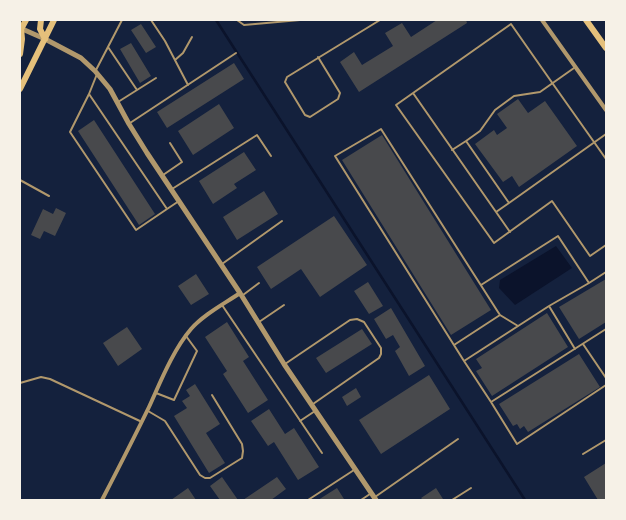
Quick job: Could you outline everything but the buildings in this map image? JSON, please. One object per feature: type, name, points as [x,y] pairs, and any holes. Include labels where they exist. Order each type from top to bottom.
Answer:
[{"type":"main road","points":[[20,54],[22,38],[20,29],[26,20]]},
{"type":"main road","points":[[40,20],[40,29],[45,39]]},
{"type":"main road","points":[[20,89],[54,20]]},
{"type":"main road","points":[[586,20],[606,48]]},
{"type":"street","points":[[542,20],[606,110]]},
{"type":"street","points":[[20,29],[45,39],[81,58],[96,72],[110,89],[129,124],[162,176],[241,294],[284,364],[374,497]]},
{"type":"street","points":[[102,500],[142,422],[170,362],[186,336],[203,318],[241,294]]},
{"type":"lane","points":[[122,20],[96,72],[89,94],[70,132],[136,230],[179,201]]},
{"type":"lane","points":[[151,20],[165,41],[188,85]]},
{"type":"lane","points":[[237,20],[244,25],[300,20]]},
{"type":"lane","points":[[318,57],[340,93],[338,99],[310,117],[305,115],[285,82],[287,77],[318,57],[380,20]]},
{"type":"lane","points":[[606,158],[552,84],[511,24],[396,104],[494,243],[552,201],[590,256],[606,245]]},
{"type":"lane","points":[[175,60],[183,53],[192,37]]},
{"type":"lane","points":[[108,48],[137,90]]},
{"type":"lane","points":[[129,124],[236,53]]},
{"type":"lane","points":[[452,150],[480,131],[495,110],[514,96],[540,92],[576,67]]},
{"type":"lane","points":[[117,103],[156,78]]},
{"type":"lane","points":[[413,93],[510,232]]},
{"type":"lane","points":[[89,94],[167,209]]},
{"type":"lane","points":[[518,326],[500,315],[381,129],[334,156],[517,444],[606,385]]},
{"type":"lane","points":[[496,212],[606,134]]},
{"type":"lane","points":[[171,189],[256,135],[271,156]]},
{"type":"lane","points":[[466,141],[509,203]]},
{"type":"lane","points":[[162,176],[182,162],[170,143]]},
{"type":"lane","points":[[20,180],[49,196]]},
{"type":"lane","points":[[221,265],[282,221]]},
{"type":"lane","points":[[480,285],[558,236],[589,283]]},
{"type":"lane","points":[[464,360],[606,272]]},
{"type":"lane","points":[[241,294],[259,283]]},
{"type":"lane","points":[[258,322],[284,305]]},
{"type":"lane","points":[[222,306],[322,453]]},
{"type":"lane","points":[[549,306],[575,349]]},
{"type":"lane","points":[[454,345],[500,315]]},
{"type":"lane","points":[[284,364],[350,320],[357,319],[364,322],[381,348],[379,358],[312,405]]},
{"type":"lane","points":[[491,402],[606,329]]},
{"type":"lane","points":[[156,393],[174,400],[197,351],[186,336]]},
{"type":"lane","points":[[583,344],[606,378]]},
{"type":"lane","points":[[20,383],[41,377],[50,378],[142,422]]},
{"type":"lane","points":[[147,410],[165,421],[200,475],[205,478],[210,478],[242,458],[243,451],[242,444],[212,395]]},
{"type":"lane","points":[[300,421],[316,410]]},
{"type":"lane","points":[[361,500],[374,497],[458,439]]},
{"type":"lane","points":[[583,454],[606,440]]},
{"type":"lane","points":[[308,500],[355,469]]},
{"type":"lane","points":[[452,500],[471,488]]},
{"type":"water","points":[[556,246],[572,268],[515,305],[499,288],[500,280]]},
{"type":"waterway","points":[[216,20],[525,500]]}]
